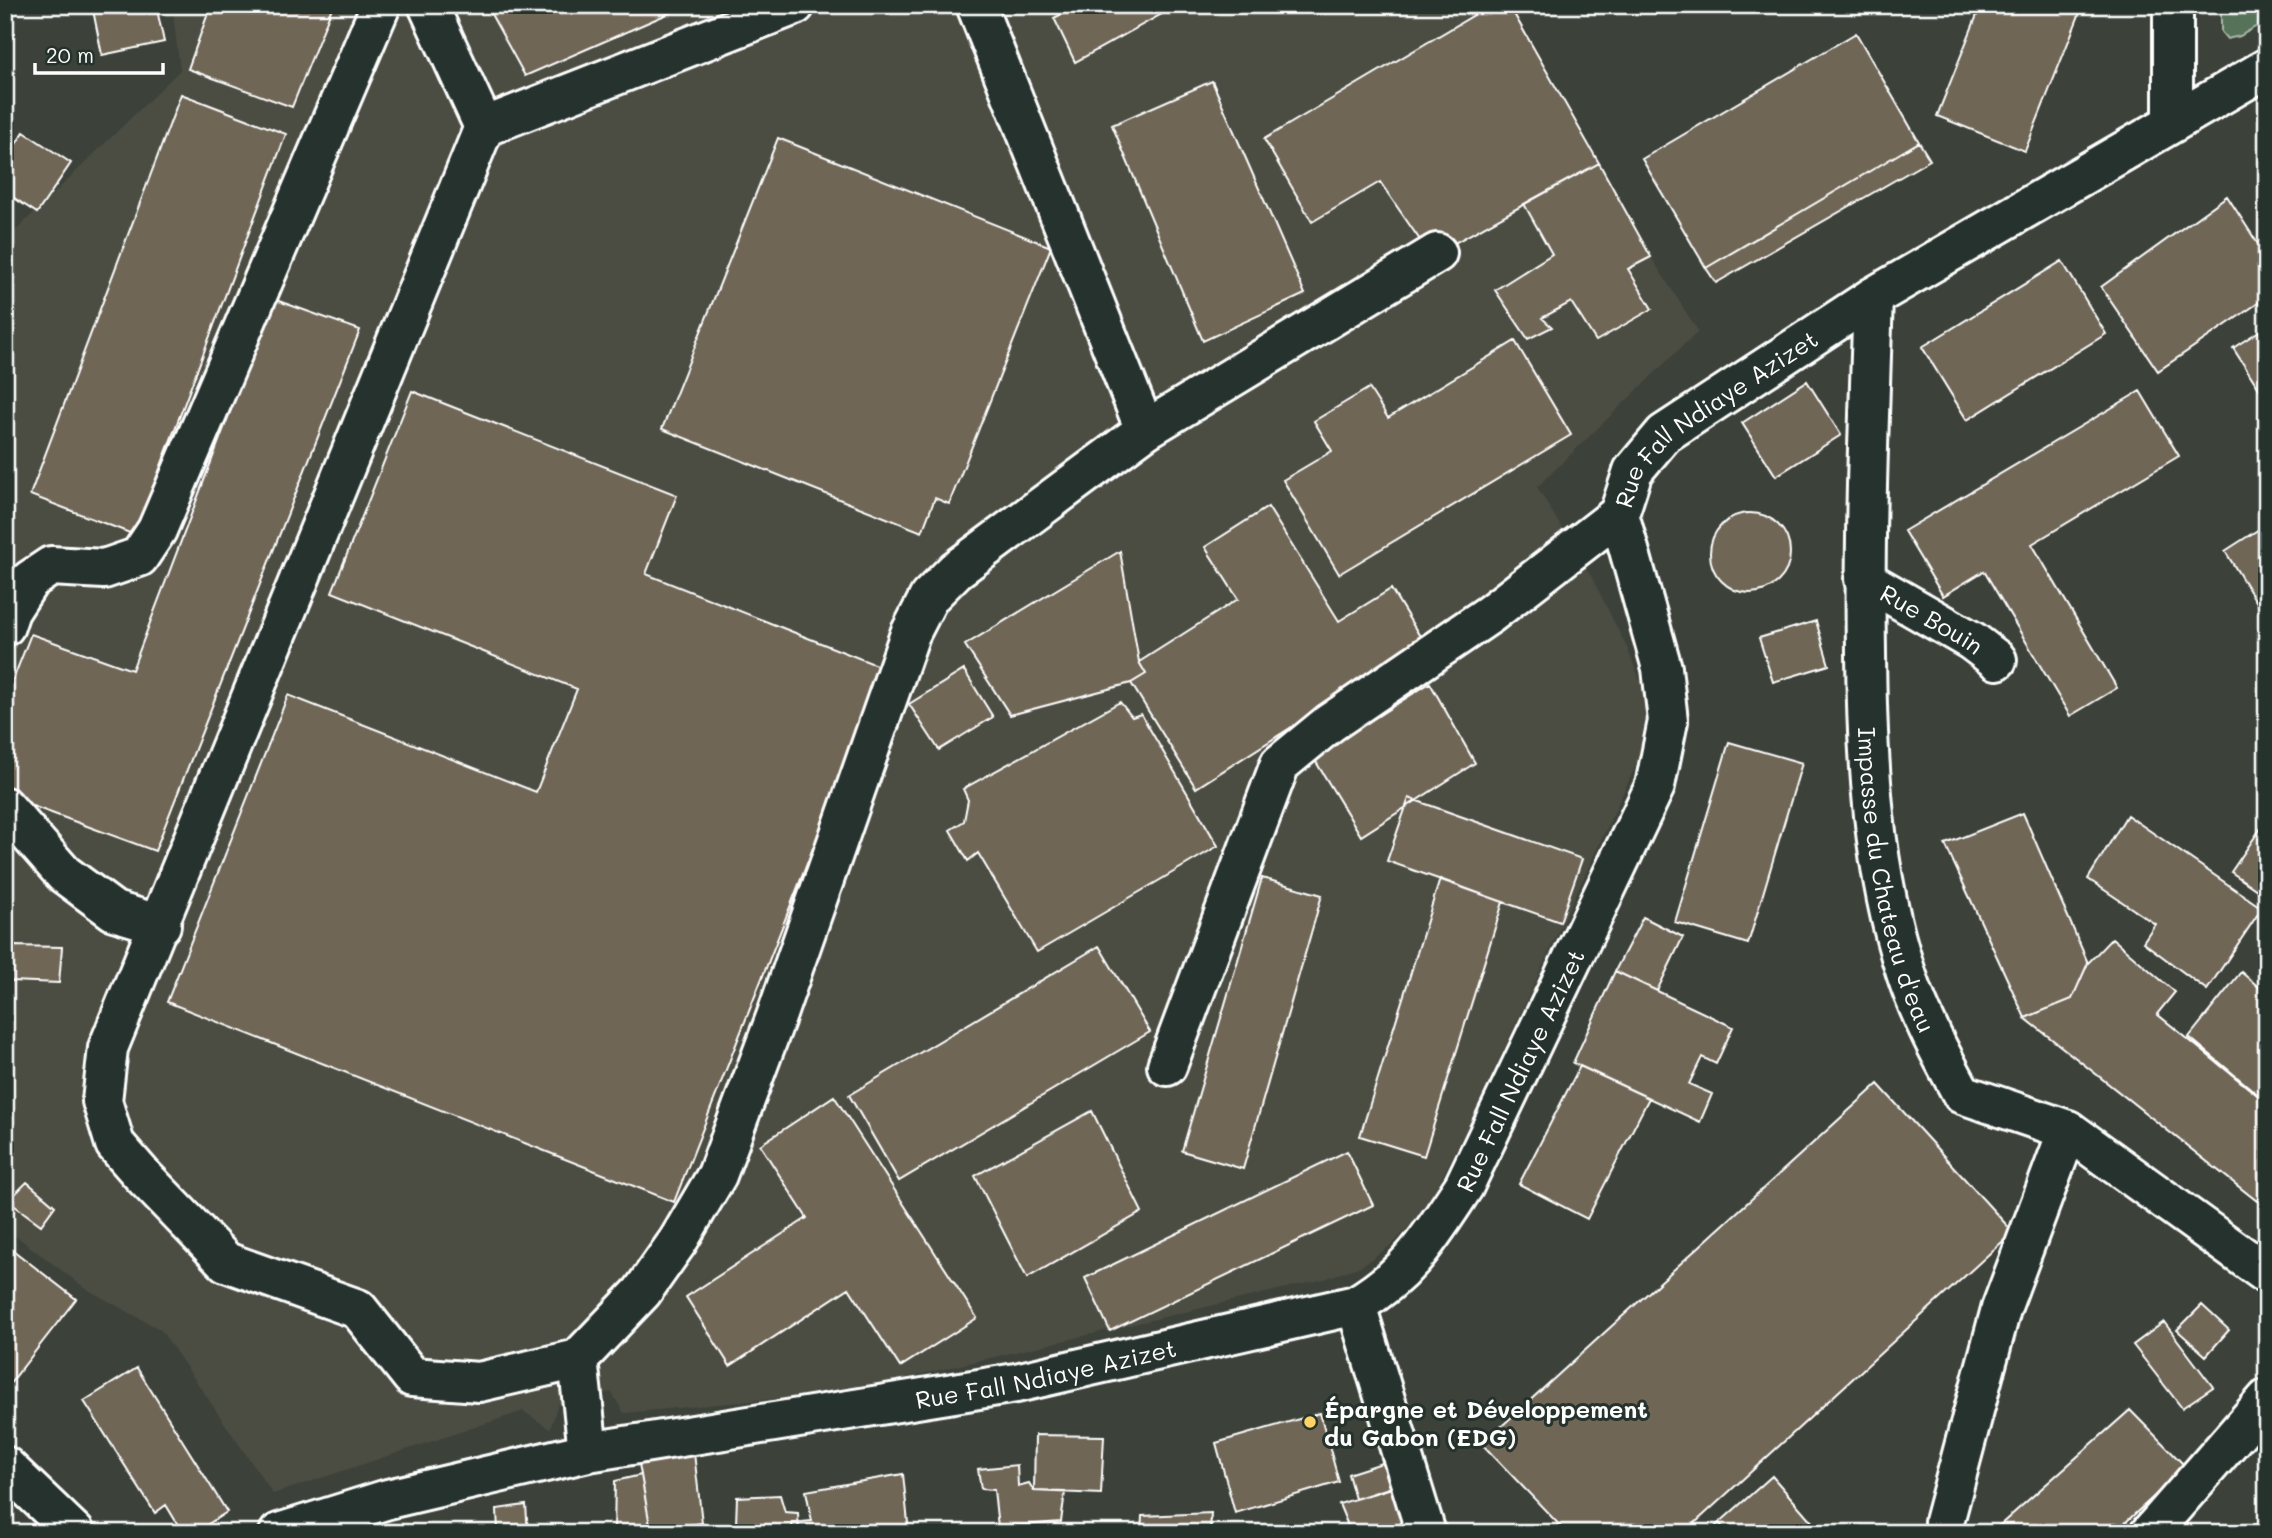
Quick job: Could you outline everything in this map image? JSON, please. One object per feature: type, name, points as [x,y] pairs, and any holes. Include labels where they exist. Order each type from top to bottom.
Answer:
[{"type":"street","points":[[5,626],[10,611],[30,580],[51,566],[104,569],[139,557],[157,530],[381,5]]},
{"type":"street","points":[[428,5],[484,127]]},
{"type":"street","points":[[795,5],[484,127],[161,925],[108,1048],[102,1101],[115,1144],[226,1262],[358,1309],[412,1377],[479,1382],[578,1359],[642,1292],[678,1241],[717,1175],[776,1017],[910,634],[929,597],[956,570],[1145,430],[1437,253]]},
{"type":"street","points":[[976,5],[1145,430]]},
{"type":"street","points":[[2173,5],[2173,121]]},
{"type":"street","name":"Rue Fall Ndiaye Azizet","points":[[279,1533],[388,1499],[587,1452],[1016,1383],[1356,1305],[1387,1287],[1428,1242],[1464,1186],[1655,786],[1668,721],[1662,668],[1619,514],[1633,471],[1664,434],[1873,297],[2267,68]]},
{"type":"street","name":"Impasse du Chateau d'eau","points":[[1873,297],[1864,579],[1867,751],[1884,884],[1906,973],[1930,1033],[1962,1094],[2068,1130],[2267,1274]]},
{"type":"street","points":[[1167,1066],[1280,764],[1330,723],[1490,614],[1619,514]]},
{"type":"street","name":"Rue Bouin","points":[[1864,579],[1972,640],[1997,660]]},
{"type":"street","points":[[5,807],[64,874],[114,911],[161,925]]},
{"type":"street","points":[[1945,1533],[1944,1522],[1969,1418],[2001,1309],[2068,1130]]},
{"type":"street","points":[[1356,1305],[1426,1533]]},
{"type":"street","points":[[578,1359],[587,1452]]},
{"type":"street","points":[[2150,1533],[2267,1399]]},
{"type":"street","points":[[5,1466],[75,1533]]},
{"type":"shaded area","points":[[172,5],[1509,5],[1651,257],[1698,331],[1537,487],[1592,578],[1627,648],[1646,695],[1644,748],[1469,1124],[1427,1206],[1393,1244],[1361,1266],[1324,1279],[846,1392],[624,1413],[611,1392],[558,1404],[550,1429],[523,1411],[273,1494],[161,1330],[85,1288],[5,1228],[5,241],[180,70]]},
{"type":"green space","points":[[2221,5],[2267,5],[2267,20],[2240,36],[2227,39],[2221,32]]},
{"type":"building","points":[[92,5],[156,5],[164,42],[102,55]]},
{"type":"building","points":[[211,5],[333,5],[292,107],[188,69]]},
{"type":"building","points":[[486,5],[688,5],[525,76]]},
{"type":"building","points":[[1079,5],[1178,5],[1075,62],[1054,18]]},
{"type":"building","points":[[1491,5],[1509,5],[1599,163],[1431,256],[1380,182],[1312,222],[1264,139]]},
{"type":"building","points":[[1981,5],[2083,5],[2025,151],[1937,116]]},
{"type":"building","points":[[1856,33],[1919,142],[1706,268],[1642,159]]},
{"type":"building","points":[[1212,81],[1305,294],[1203,341],[1112,125]]},
{"type":"building","points":[[181,94],[286,134],[135,535],[30,495]]},
{"type":"building","points":[[24,132],[71,163],[37,213],[5,192],[5,160]]},
{"type":"building","points":[[778,138],[1051,247],[949,504],[935,498],[922,532],[662,429]]},
{"type":"building","points":[[1919,142],[1930,160],[1716,283],[1706,268]]},
{"type":"building","points":[[1599,163],[1651,257],[1628,269],[1652,309],[1596,341],[1571,302],[1542,318],[1552,327],[1528,339],[1495,290],[1552,254],[1524,204]]},
{"type":"building","points":[[2227,196],[2267,258],[2267,297],[2158,371],[2101,287]]},
{"type":"building","points":[[2062,261],[2106,334],[1967,420],[1922,347]]},
{"type":"building","points":[[273,299],[360,330],[155,851],[5,796],[5,700],[31,634],[132,670]]},
{"type":"building","points":[[2267,326],[2267,401],[2233,348]]},
{"type":"building","points":[[1515,341],[1571,435],[1339,574],[1283,480],[1332,451],[1314,421],[1369,388],[1388,418]]},
{"type":"building","points":[[1807,381],[1841,435],[1776,476],[1742,423]]},
{"type":"building","points":[[412,391],[677,495],[646,574],[884,668],[674,1202],[167,1002],[288,695],[536,792],[577,689],[332,592]]},
{"type":"building","points":[[2140,391],[2179,456],[2032,544],[2117,688],[2070,716],[1984,571],[1943,596],[1904,531]]},
{"type":"building","points":[[1268,507],[1339,621],[1391,589],[1424,643],[1196,788],[1131,683],[1146,674],[1139,662],[1238,599],[1205,547]]},
{"type":"building","points":[[1750,513],[1765,516],[1778,525],[1787,538],[1790,553],[1787,568],[1778,581],[1765,590],[1750,593],[1735,590],[1722,581],[1713,568],[1710,553],[1713,538],[1722,525],[1735,516]]},
{"type":"building","points":[[2267,524],[2267,619],[2225,551]]},
{"type":"building","points":[[1120,551],[1139,662],[1146,674],[1131,683],[1010,715],[965,645]]},
{"type":"building","points":[[1816,621],[1829,665],[1773,682],[1759,638]]},
{"type":"building","points":[[964,670],[993,717],[939,750],[909,704]]},
{"type":"building","points":[[1430,683],[1475,763],[1361,836],[1313,757]]},
{"type":"building","points":[[1120,702],[1132,717],[1141,714],[1218,846],[1037,952],[978,853],[968,861],[950,830],[964,821],[968,800],[963,789]]},
{"type":"building","points":[[1729,742],[1802,763],[1748,944],[1675,922]]},
{"type":"building","points":[[1409,798],[1582,859],[1560,922],[1387,861]]},
{"type":"building","points":[[2023,813],[2088,963],[2072,999],[2025,1018],[1945,844]]},
{"type":"building","points":[[2127,815],[2262,908],[2207,990],[2143,942],[2155,924],[2088,879]]},
{"type":"building","points":[[2267,819],[2267,897],[2231,872]]},
{"type":"building","points":[[1262,878],[1322,895],[1243,1169],[1182,1151]]},
{"type":"building","points":[[1440,879],[1503,902],[1424,1156],[1360,1136]]},
{"type":"building","points":[[1643,917],[1683,937],[1657,991],[1615,971]]},
{"type":"building","points":[[2112,938],[2175,992],[2157,1014],[2267,1103],[2267,1188],[2257,1201],[2025,1018],[2072,999],[2088,963]]},
{"type":"building","points":[[12,946],[62,947],[59,983],[11,981]]},
{"type":"building","points":[[1099,946],[1150,1032],[899,1181],[849,1095]]},
{"type":"building","points":[[1615,971],[1733,1027],[1716,1064],[1702,1057],[1689,1084],[1712,1094],[1700,1122],[1573,1063]]},
{"type":"building","points":[[2241,972],[2267,994],[2267,1102],[2189,1037]]},
{"type":"building","points":[[1580,1066],[1649,1098],[1587,1219],[1519,1184]]},
{"type":"building","points":[[1878,1084],[2013,1232],[1684,1533],[1567,1533],[1482,1444]]},
{"type":"building","points":[[834,1096],[977,1318],[900,1367],[849,1288],[730,1366],[686,1297],[807,1218],[760,1145]]},
{"type":"building","points":[[1092,1111],[1142,1212],[1027,1278],[975,1176]]},
{"type":"building","points":[[1347,1151],[1373,1205],[1110,1331],[1085,1278]]},
{"type":"building","points":[[27,1182],[55,1206],[41,1225],[8,1201]]},
{"type":"building","points":[[5,1244],[76,1299],[5,1390]]},
{"type":"building","points":[[2202,1305],[2229,1330],[2206,1356],[2177,1330]]},
{"type":"building","points":[[2164,1322],[2213,1387],[2182,1408],[2133,1345]]},
{"type":"building","points":[[137,1368],[227,1512],[194,1533],[183,1533],[166,1505],[155,1513],[84,1401]]},
{"type":"building","points":[[2130,1410],[2186,1467],[2114,1533],[1991,1533]]},
{"type":"building","points":[[1320,1413],[1339,1482],[1235,1513],[1216,1443]]},
{"type":"building","points":[[1035,1435],[1104,1436],[1101,1494],[1034,1491]]},
{"type":"building","points":[[694,1453],[702,1523],[651,1531],[639,1464]]},
{"type":"building","points":[[1385,1462],[1392,1488],[1355,1499],[1348,1474]]},
{"type":"building","points":[[1017,1465],[1018,1486],[1029,1483],[1034,1491],[1065,1492],[1061,1522],[998,1527],[994,1490],[981,1489],[978,1469]]},
{"type":"building","points":[[903,1474],[909,1533],[793,1533],[792,1523],[812,1521],[806,1491]]},
{"type":"building","points":[[641,1475],[651,1531],[689,1526],[689,1533],[614,1533],[615,1481]]},
{"type":"building","points":[[1772,1476],[1820,1531],[1818,1533],[1728,1533],[1719,1523]]},
{"type":"building","points":[[1401,1484],[1413,1533],[1351,1533],[1339,1504]]},
{"type":"building","points":[[780,1495],[785,1512],[798,1513],[799,1533],[717,1533],[716,1525],[736,1524],[737,1497]]},
{"type":"building","points":[[526,1505],[528,1533],[498,1533],[497,1509]]},
{"type":"building","points":[[1211,1513],[1210,1533],[1141,1533],[1142,1516]]},
{"type":"building","points":[[1719,1523],[1728,1533],[1709,1533]]},
{"type":"building","points":[[1047,1529],[1132,1532],[1047,1533]]},
{"type":"place","name":"Épargne et Développement du Gabon (EDG)","points":[[1310,1422]]}]
